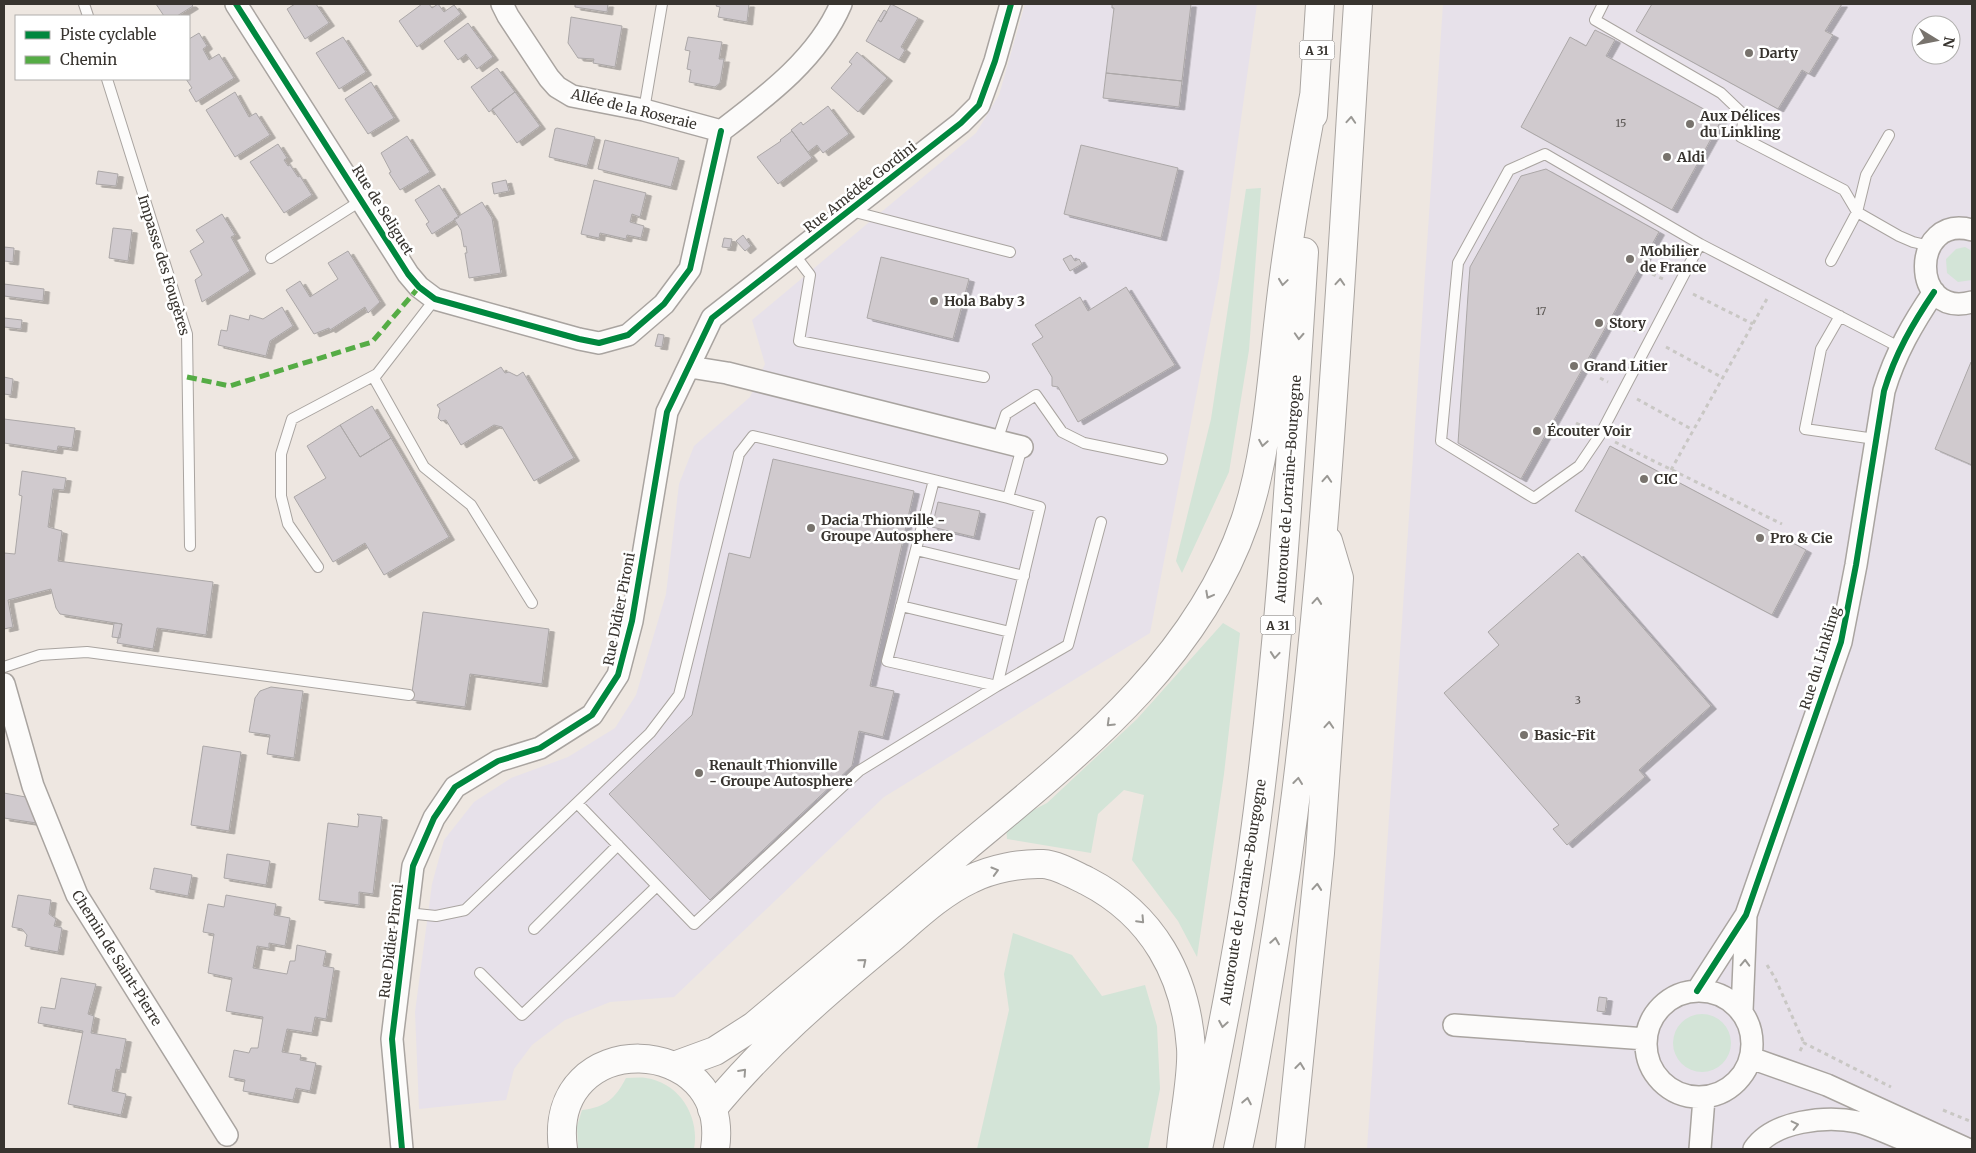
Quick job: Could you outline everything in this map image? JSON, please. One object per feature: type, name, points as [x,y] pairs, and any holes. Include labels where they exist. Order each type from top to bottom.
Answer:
[{"type":"main road","name":"Autoroute de Lorraine-Bourgogne","points":[[1198,1149],[1222,1027],[1252,855],[1271,693],[1296,394],[1320,4]]},
{"type":"main road","name":"A 31","points":[[1238,1149],[1261,1028],[1293,826],[1306,720],[1324,528],[1358,4]]},
{"type":"main road","points":[[674,1066],[715,1051],[754,1026],[1056,772],[1130,703],[1167,661],[1188,632],[1227,561],[1244,523],[1253,494],[1272,395],[1279,318],[1294,205],[1314,96]]},
{"type":"main road","points":[[1290,1149],[1320,854],[1339,578],[1324,528]]},
{"type":"main road","points":[[712,1109],[744,1069],[806,1010],[941,897],[972,878],[1007,868],[1044,864],[1066,871],[1102,889],[1130,909],[1148,928],[1171,967],[1182,994],[1191,1050],[1181,1149]]},
{"type":"main road","points":[[563,1149],[560,1132],[566,1107],[579,1084],[599,1068],[624,1058],[650,1058],[674,1066],[690,1077],[703,1091],[712,1109],[716,1128],[715,1149]]},
{"type":"street","name":"Rue de Seliguet","points":[[236,4],[408,274],[419,287],[435,299],[579,338],[599,343],[628,335],[664,304],[690,269],[721,131]]},
{"type":"street","name":"Allée de la Roseraie","points":[[502,4],[513,24],[557,87],[572,96],[644,110],[721,131]]},
{"type":"street","points":[[721,131],[760,102],[805,59],[841,4]]},
{"type":"street","name":"Rue Amédée Gordini","points":[[690,367],[712,318],[961,123],[979,105],[995,61],[1011,4]]},
{"type":"street","points":[[1971,225],[1947,231],[1937,237],[1925,257],[1924,270],[1927,282],[1934,292],[1943,299],[1954,304],[1972,302]]},
{"type":"street","name":"Rue du Linkling","points":[[1696,990],[1746,915],[1841,642],[1856,566],[1884,391],[1890,370],[1911,325],[1934,292]]},
{"type":"street","points":[[690,367],[727,373],[1022,447]]},
{"type":"street","name":"Rue Didier Pironi","points":[[402,1149],[392,1039],[413,866],[434,818],[455,787],[498,760],[540,748],[592,715],[618,675],[632,621],[667,412],[690,367]]},
{"type":"street","name":"Chemin de Saint-Pierre","points":[[4,684],[10,733],[77,895],[227,1135]]},
{"type":"street","name":"Rue du Linkling","points":[[1742,1011],[1746,915]]},
{"type":"street","points":[[1696,990],[1714,992],[1729,1000],[1742,1011],[1750,1026],[1753,1042],[1751,1058],[1744,1073],[1733,1086],[1719,1094],[1704,1098],[1688,1097],[1673,1091],[1661,1082],[1652,1069],[1647,1055],[1646,1039],[1650,1024],[1662,1006],[1682,993],[1696,990]]},
{"type":"street","points":[[1454,1025],[1646,1039]]},
{"type":"street","points":[[1751,1058],[1826,1085],[1967,1149]]},
{"type":"street","points":[[1700,1149],[1704,1098]]},
{"type":"street","points":[[1754,1149],[1768,1136],[1782,1128],[1814,1121],[1840,1120],[1873,1126],[1906,1140],[1938,1149]]},
{"type":"lane","points":[[644,110],[662,4]]},
{"type":"lane","points":[[1603,4],[1595,20],[1722,93],[1744,116],[1741,137],[1844,190],[1857,212],[1899,236],[1930,246]]},
{"type":"lane","name":"Impasse des Fougères","points":[[108,80],[187,334],[190,546]]},
{"type":"lane","points":[[1832,261],[1857,212],[1866,176],[1889,135]]},
{"type":"lane","points":[[1700,244],[1600,435],[1579,466],[1534,498],[1441,441],[1458,263],[1509,170],[1545,154],[1700,244],[1901,348]]},
{"type":"lane","points":[[272,258],[362,200]]},
{"type":"lane","points":[[850,210],[1010,252]]},
{"type":"lane","points":[[794,254],[810,275],[799,341],[984,377]]},
{"type":"lane","points":[[435,299],[374,378],[424,467],[471,505],[532,602]]},
{"type":"lane","points":[[1840,316],[1821,349],[1805,429],[1875,439]]},
{"type":"lane","points":[[318,567],[288,524],[281,496],[281,454],[292,419],[377,374]]},
{"type":"lane","points":[[997,441],[1006,414],[1036,395],[1062,432],[1084,443],[1162,459]]},
{"type":"lane","points":[[407,913],[436,916],[465,910],[650,733],[679,695],[739,454],[753,436],[1040,507],[997,686]]},
{"type":"lane","points":[[1008,498],[1022,447]]},
{"type":"lane","points":[[934,480],[887,661],[997,686]]},
{"type":"lane","points":[[577,803],[694,924],[859,770],[1068,645],[1101,522]]},
{"type":"lane","points":[[916,550],[1024,576]]},
{"type":"lane","points":[[901,606],[1010,632]]},
{"type":"lane","points":[[4,667],[40,655],[87,652],[409,695]]},
{"type":"lane","points":[[534,929],[618,845]]},
{"type":"lane","points":[[480,973],[522,1015],[657,886]]},
{"type":"path","points":[[1652,274],[1753,324]]},
{"type":"path","points":[[1671,470],[1776,283]]},
{"type":"path","points":[[1625,325],[1723,378]]},
{"type":"path","points":[[1600,378],[1693,430]]},
{"type":"path","points":[[1576,424],[1782,524]]},
{"type":"path","points":[[1745,950],[1763,958],[1775,978],[1804,1043]]},
{"type":"path","points":[[1939,1108],[1972,1122]]},
{"type":"shaded area","points":[[1025,4],[1257,4],[1219,278],[1150,633],[884,797],[674,997],[610,1002],[565,1020],[532,1045],[514,1069],[506,1100],[419,1109],[415,1012],[432,884],[444,840],[474,802],[511,778],[568,757],[615,728],[636,695],[666,594],[679,484],[694,446],[750,397],[765,364],[752,320],[976,133],[999,95]]},
{"type":"shaded area","points":[[1443,4],[1972,4],[1972,1149],[1367,1149]]},
{"type":"green space","points":[[1261,188],[1249,350],[1229,472],[1182,573],[1176,561],[1211,419],[1246,189]]},
{"type":"green space","points":[[1965,247],[1972,251],[1972,280],[1958,282],[1947,273],[1946,259],[1956,249]]},
{"type":"green space","points":[[1223,623],[1240,633],[1224,774],[1197,957],[1178,921],[1132,860],[1144,795],[1124,790],[1098,814],[1091,853],[1007,839],[1006,824],[1047,803],[1137,719]]},
{"type":"green space","points":[[1013,933],[1072,955],[1102,996],[1145,985],[1157,1026],[1160,1089],[1148,1149],[977,1149],[1009,1010],[1004,974]]},
{"type":"green space","points":[[1702,1014],[1713,1016],[1726,1027],[1731,1043],[1729,1054],[1718,1067],[1702,1072],[1691,1070],[1678,1059],[1673,1043],[1675,1032],[1686,1019]]},
{"type":"green space","points":[[626,1078],[644,1078],[658,1081],[678,1094],[685,1103],[694,1125],[694,1149],[578,1149],[577,1126],[582,1110],[597,1107],[609,1101],[614,1097]]},
{"type":"building","points":[[156,4],[191,4],[193,6],[179,15],[163,15]]},
{"type":"building","points":[[295,4],[316,4],[329,23],[305,39],[287,9]]},
{"type":"building","points":[[422,4],[429,4],[432,8],[438,4],[444,12],[454,5],[461,14],[417,47],[399,21]]},
{"type":"building","points":[[575,4],[608,4],[607,12],[575,7]]},
{"type":"building","points":[[717,4],[749,4],[747,22],[718,17],[720,7],[716,6]]},
{"type":"building","points":[[891,4],[918,18],[901,47],[905,50],[899,60],[866,41],[878,20],[881,22]]},
{"type":"building","points":[[1112,4],[1191,4],[1182,81],[1106,73],[1114,8],[1112,8]]},
{"type":"building","name":"Darty","points":[[1652,4],[1842,4],[1825,31],[1833,35],[1809,74],[1802,70],[1778,109],[1636,31]]},
{"type":"building","points":[[884,10],[887,12],[881,22],[878,20]]},
{"type":"building","points":[[571,17],[622,26],[615,67],[593,63],[594,59],[578,58],[568,43]]},
{"type":"building","points":[[468,23],[493,57],[477,69],[466,54],[458,60],[444,41]]},
{"type":"building","points":[[1595,30],[1615,40],[1606,56],[1722,119],[1672,210],[1521,127],[1570,37],[1586,46]]},
{"type":"building","points":[[199,33],[207,46],[203,49],[209,60],[219,54],[234,78],[196,102],[189,90],[192,88],[187,80],[190,80],[190,38]]},
{"type":"building","points":[[343,37],[366,72],[339,89],[316,53]]},
{"type":"building","points":[[688,37],[722,42],[719,59],[724,59],[720,83],[715,87],[689,82],[691,70],[687,69],[690,51],[685,50]]},
{"type":"building","points":[[857,52],[887,78],[858,112],[831,88],[852,64],[849,62]]},
{"type":"building","points":[[497,68],[515,92],[489,112],[471,87]]},
{"type":"building","points":[[1106,73],[1182,81],[1179,107],[1103,98]]},
{"type":"building","points":[[371,82],[394,118],[368,134],[345,99]]},
{"type":"building","points":[[235,92],[249,117],[256,113],[270,135],[235,157],[206,110]]},
{"type":"building","points":[[515,92],[540,126],[517,143],[492,109]]},
{"type":"building","points":[[828,106],[849,134],[823,153],[817,145],[808,152],[791,130],[801,122],[803,125]]},
{"type":"building","points":[[555,129],[595,137],[587,166],[549,157]]},
{"type":"building","points":[[792,131],[812,158],[778,184],[757,157]]},
{"type":"building","points":[[407,136],[430,172],[400,190],[389,173],[391,172],[381,153]]},
{"type":"building","points":[[605,140],[679,158],[671,187],[598,169]]},
{"type":"building","points":[[278,144],[287,158],[284,160],[288,166],[290,165],[298,177],[300,176],[312,195],[284,213],[250,162]]},
{"type":"building","points":[[1081,145],[1178,168],[1161,238],[1064,214]]},
{"type":"building","points":[[1546,169],[1659,232],[1521,479],[1458,443],[1470,267],[1521,176]]},
{"type":"building","points":[[98,171],[118,174],[116,186],[96,184]]},
{"type":"building","points":[[506,180],[509,191],[494,194],[492,183]]},
{"type":"building","points":[[594,180],[646,193],[640,217],[632,214],[630,222],[644,226],[641,238],[627,235],[626,239],[600,233],[599,238],[581,234]]},
{"type":"building","points":[[439,185],[459,217],[432,234],[426,224],[429,222],[415,200]]},
{"type":"building","points":[[482,202],[492,218],[501,273],[469,278],[465,253],[467,253],[466,246],[464,247],[461,230],[454,219]]},
{"type":"building","points":[[222,214],[235,235],[231,237],[250,271],[202,302],[195,280],[202,275],[190,251],[204,242],[196,230]]},
{"type":"building","points":[[113,228],[132,230],[128,261],[109,258]]},
{"type":"building","points":[[743,235],[751,246],[745,251],[736,241]]},
{"type":"building","points":[[724,238],[732,239],[730,248],[722,247]]},
{"type":"building","points":[[4,247],[14,248],[13,262],[4,261]]},
{"type":"building","points":[[348,251],[380,302],[368,313],[365,307],[330,330],[329,328],[314,334],[286,290],[300,281],[310,297],[338,279],[328,263]]},
{"type":"building","points":[[1071,255],[1075,261],[1079,259],[1082,264],[1070,271],[1063,259]]},
{"type":"building","points":[[881,257],[969,279],[953,339],[867,318]]},
{"type":"building","points":[[4,284],[44,289],[43,301],[4,296]]},
{"type":"building","points":[[1126,287],[1175,365],[1078,422],[1058,387],[1052,386],[1052,377],[1032,344],[1043,337],[1035,325],[1080,297],[1088,311]]},
{"type":"building","points":[[282,307],[293,326],[270,341],[266,356],[218,345],[221,330],[227,331],[230,315],[249,320],[250,315],[263,319]]},
{"type":"building","points":[[4,318],[22,320],[21,329],[4,327]]},
{"type":"building","points":[[658,334],[664,335],[662,347],[655,346]]},
{"type":"building","points":[[1972,362],[1972,465],[1935,449]]},
{"type":"building","points":[[501,367],[505,373],[509,372],[517,376],[523,372],[574,458],[534,481],[502,427],[494,425],[461,445],[446,420],[441,421],[438,418],[440,409],[437,405]]},
{"type":"building","points":[[4,377],[13,379],[11,395],[4,394]]},
{"type":"building","points":[[372,406],[391,438],[360,457],[340,425]]},
{"type":"building","points":[[4,419],[75,428],[72,448],[58,446],[57,451],[4,443]]},
{"type":"building","points":[[340,425],[360,457],[391,438],[449,537],[384,575],[365,543],[333,562],[294,497],[326,478],[307,446]]},
{"type":"building","points":[[1610,446],[1806,550],[1772,615],[1575,511]]},
{"type":"building","points":[[773,459],[914,491],[870,686],[894,691],[883,737],[859,731],[852,766],[710,900],[609,794],[692,715],[729,553],[750,558]]},
{"type":"building","points":[[22,471],[66,478],[64,490],[53,489],[48,527],[62,531],[58,561],[213,582],[206,635],[157,628],[153,649],[117,643],[122,624],[60,614],[56,608],[51,589],[8,600],[13,627],[4,629],[4,553],[15,554],[22,496],[19,495]]},
{"type":"building","points":[[938,502],[980,511],[974,537],[932,527]]},
{"type":"building","points":[[1578,553],[1711,706],[1639,770],[1645,777],[1567,845],[1553,829],[1559,825],[1444,693],[1499,645],[1488,632]]},
{"type":"building","points":[[423,612],[549,629],[542,684],[470,674],[465,707],[411,700]]},
{"type":"building","points":[[114,623],[122,624],[120,638],[112,637]]},
{"type":"building","points":[[271,687],[303,691],[294,758],[267,754],[270,735],[249,732],[255,698],[260,691]]},
{"type":"building","points":[[203,746],[241,752],[229,831],[191,825]]},
{"type":"building","points":[[4,793],[31,798],[43,824],[4,818]]},
{"type":"building","points":[[357,814],[382,817],[373,894],[359,892],[359,905],[319,900],[328,823],[358,827],[359,816]]},
{"type":"building","points":[[227,854],[270,861],[266,885],[224,878]]},
{"type":"building","points":[[154,868],[192,875],[188,896],[150,889]]},
{"type":"building","points":[[18,895],[51,900],[49,914],[56,919],[54,926],[62,928],[58,952],[25,946],[27,935],[22,929],[12,927]]},
{"type":"building","points":[[226,895],[276,904],[274,915],[290,918],[285,946],[269,943],[269,948],[257,946],[253,968],[287,974],[290,961],[295,961],[297,945],[326,951],[323,966],[334,968],[326,1019],[315,1017],[312,1033],[287,1029],[282,1052],[301,1055],[300,1060],[316,1063],[310,1091],[296,1088],[293,1100],[243,1091],[245,1080],[229,1077],[234,1050],[249,1053],[251,1048],[258,1048],[263,1017],[226,1011],[232,978],[208,973],[214,934],[203,932],[208,904],[224,907]]},
{"type":"building","points":[[61,978],[96,984],[88,1014],[94,1016],[91,1033],[126,1039],[120,1070],[116,1069],[112,1091],[126,1094],[121,1115],[68,1104],[83,1031],[38,1023],[41,1007],[55,1009]]},
{"type":"building","points":[[1599,997],[1607,998],[1605,1012],[1597,1011]]},
{"type":"marked path","points":[[187,377],[230,386],[372,342],[419,287]]},
{"type":"cycle path","points":[[236,4],[408,274],[419,287],[435,299],[579,339],[599,343],[628,335],[664,304],[690,269],[721,131]]},
{"type":"cycle path","points":[[402,1149],[392,1039],[413,866],[434,818],[455,787],[498,761],[540,748],[592,715],[618,675],[632,621],[667,412],[712,318],[961,123],[979,105],[995,61],[1011,4]]},
{"type":"cycle path","points":[[1697,991],[1746,915],[1841,642],[1856,565],[1884,391],[1905,339],[1934,292]]},
{"type":"place","name":"Darty","points":[[1749,53]]},
{"type":"place","name":"Aux Délices du Linkling","points":[[1690,124]]},
{"type":"place","name":"Aldi","points":[[1667,157]]},
{"type":"place","name":"Mobilier de France","points":[[1630,259]]},
{"type":"place","name":"Hola Baby 3","points":[[934,301]]},
{"type":"place","name":"Story","points":[[1599,323]]},
{"type":"place","name":"Grand Litier","points":[[1574,366]]},
{"type":"place","name":"Écouter Voir","points":[[1537,431]]},
{"type":"place","name":"CIC","points":[[1644,479]]},
{"type":"place","name":"Dacia Thionville - Groupe Autosphere","points":[[811,528]]},
{"type":"place","name":"Pro & Cie","points":[[1760,538]]},
{"type":"place","name":"Basic-Fit","points":[[1524,735]]},
{"type":"place","name":"Renault Thionville - Groupe Autosphere","points":[[699,773]]}]
